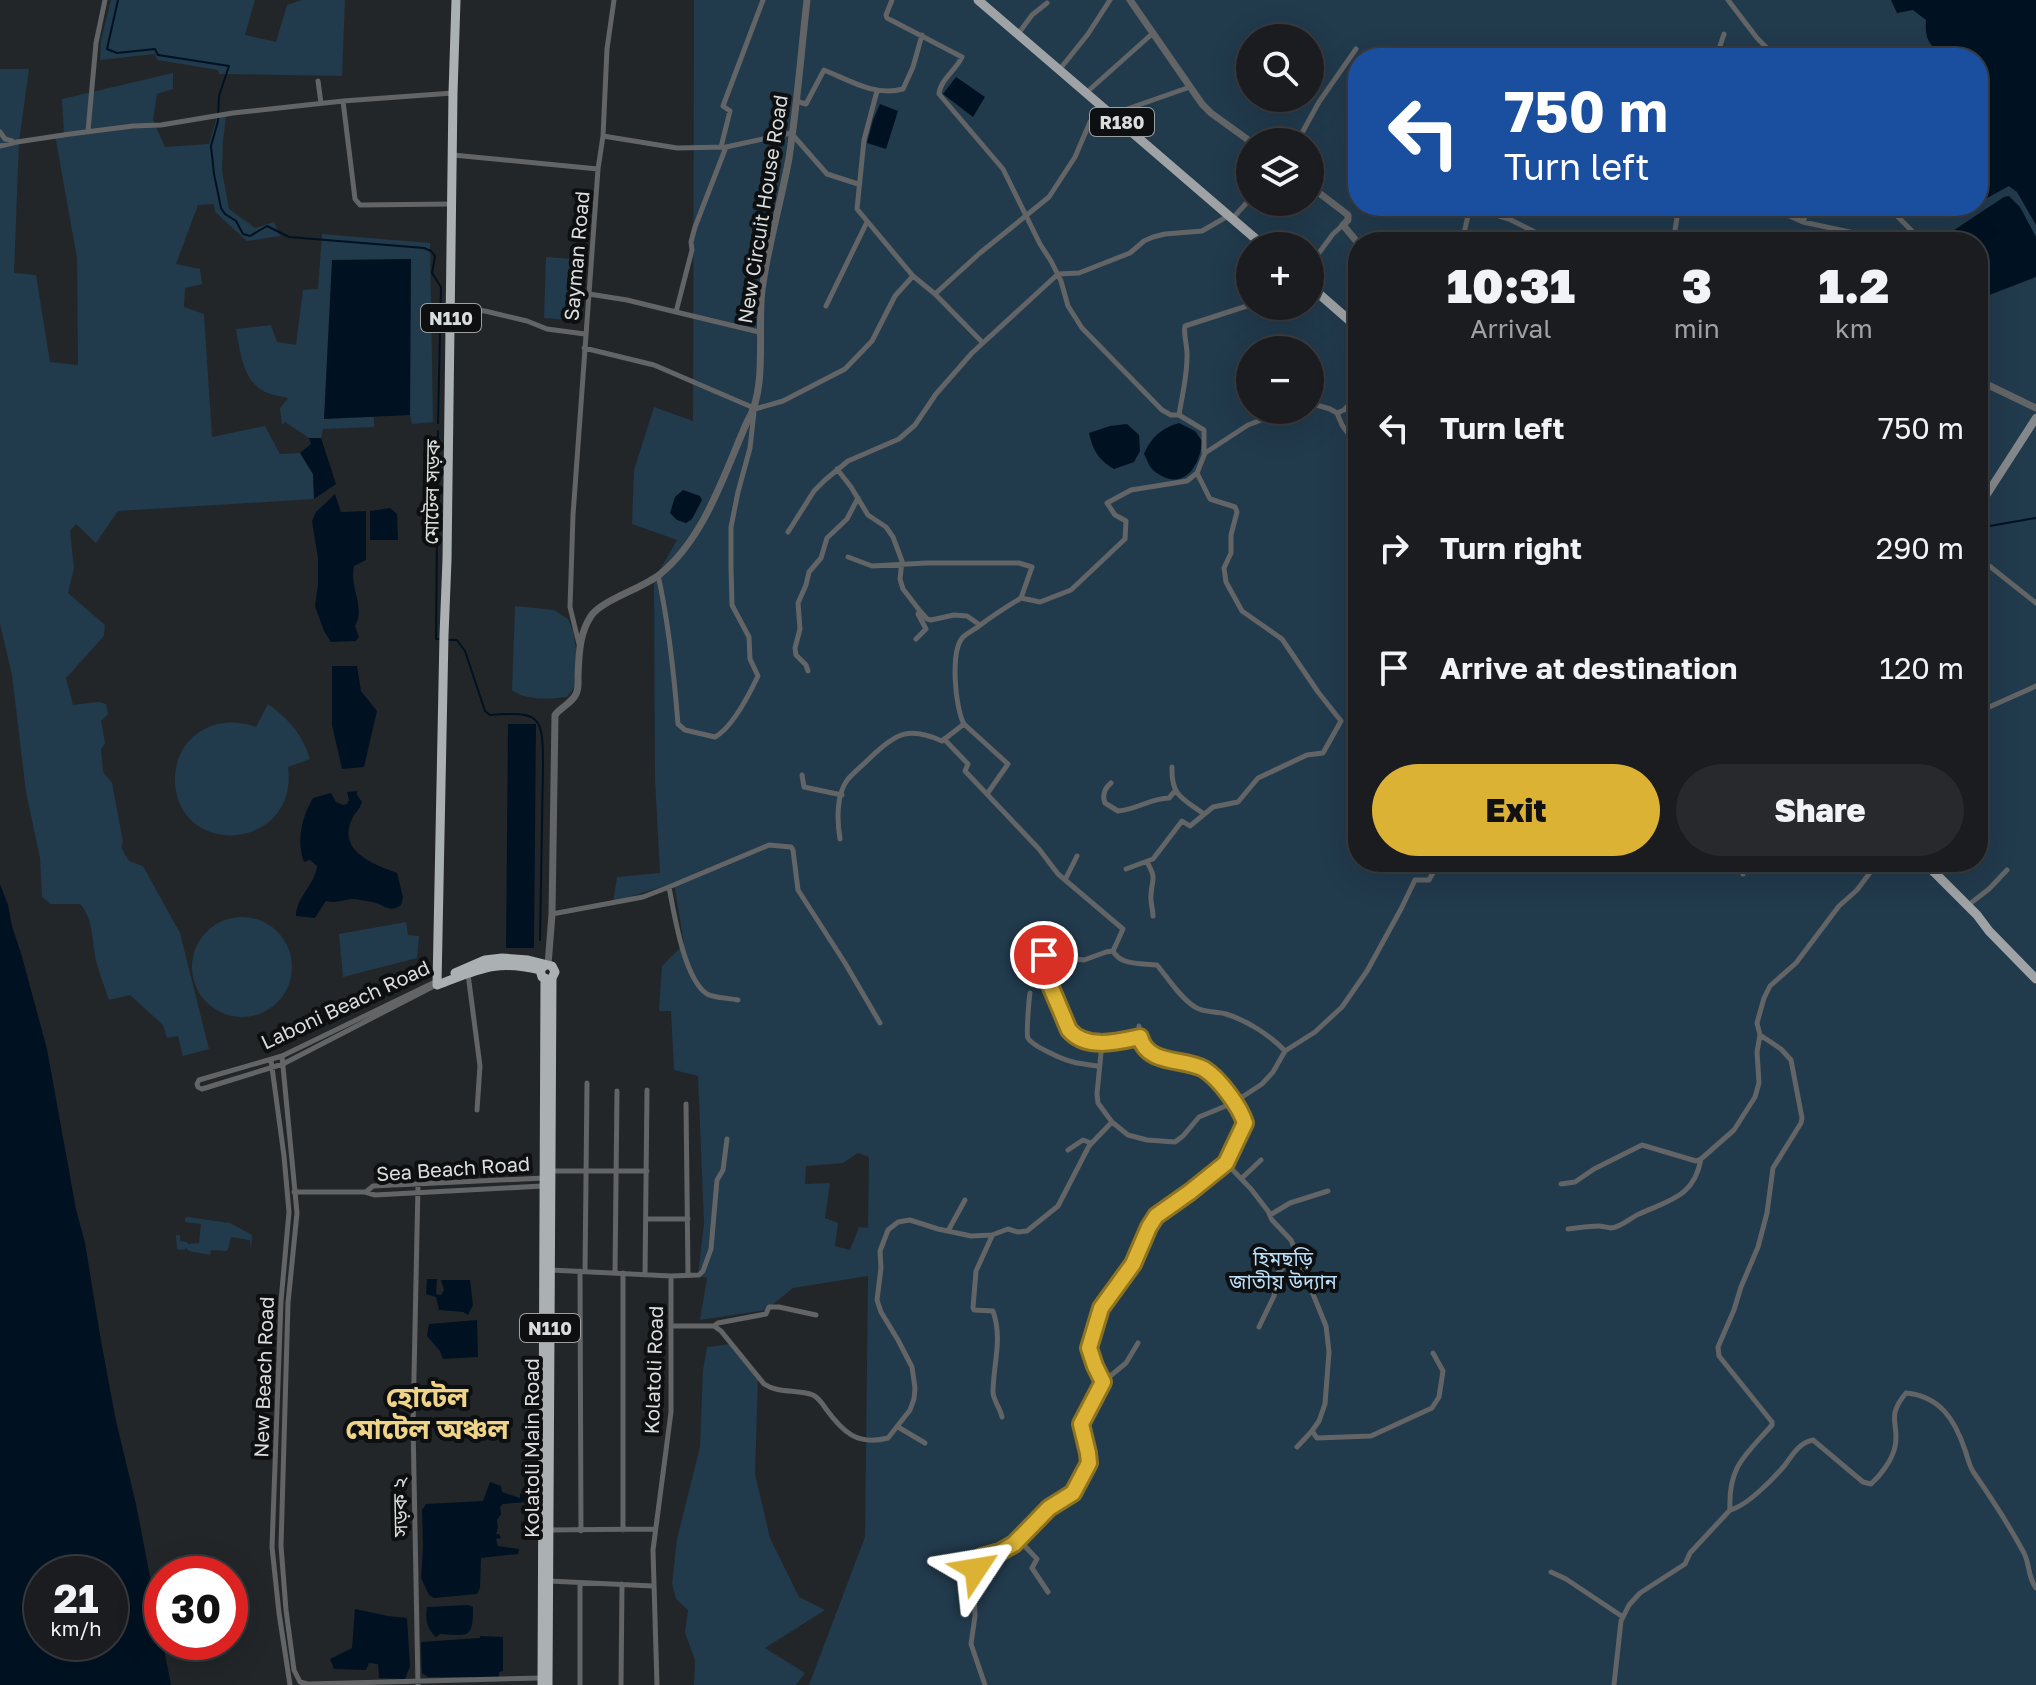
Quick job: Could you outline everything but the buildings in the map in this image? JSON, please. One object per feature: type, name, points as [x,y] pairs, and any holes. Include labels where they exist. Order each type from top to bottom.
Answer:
[{"type":"highway","name":"মোটেল সড়ক","points":[[437,983],[448,545],[456,0]]},
{"type":"highway","name":"Laboni Beach Road","points":[[437,983],[485,960],[515,958],[546,972]]},
{"type":"highway","name":"Laboni Beach Road","points":[[437,983],[487,967],[504,965],[546,972]]},
{"type":"highway","name":"Kolatoli Main Road","points":[[544,1682],[546,972]]},
{"type":"highway","name":"Kolatoli Main Road","points":[[544,1682],[548,1581],[545,1553],[548,1530],[550,1270],[546,1178]]},
{"type":"main road","name":"R180","points":[[978,0],[1248,232]]},
{"type":"main road","points":[[1324,298],[1348,319]]},
{"type":"main road","points":[[1988,492],[2036,418]]},
{"type":"main road","points":[[1934,872],[2036,979]]},
{"type":"main road","points":[[1967,906],[1984,935],[2036,987]]},
{"type":"street","points":[[88,131],[96,43],[105,0]]},
{"type":"street","name":"Sayman Road","points":[[579,648],[570,607],[573,515],[607,49],[614,0]]},
{"type":"street","points":[[676,312],[692,250],[692,234],[723,147],[730,111],[723,106],[763,0]]},
{"type":"street","name":"New Circuit House Road","points":[[658,575],[674,667],[678,724],[685,730],[715,737],[723,732],[758,676],[750,659],[749,637],[732,605],[731,527],[750,448],[765,268],[789,158],[807,0]]},
{"type":"street","points":[[892,0],[887,18],[962,57],[939,89],[939,94],[1003,169],[1058,274],[1068,306],[1082,328],[1162,410],[1179,415],[1204,430],[1205,453],[1197,473],[1187,481],[1131,490],[1107,503],[1115,515],[1126,521],[1125,539],[1071,590],[1040,602],[1021,598]]},
{"type":"street","points":[[1060,69],[1110,0]]},
{"type":"street","points":[[1130,0],[1195,95],[1211,113],[1236,131]]},
{"type":"street","points":[[1728,0],[1766,48]]},
{"type":"street","points":[[1018,34],[1032,15],[1047,3]]},
{"type":"street","points":[[1087,92],[1153,33]]},
{"type":"street","points":[[1719,48],[1724,34]]},
{"type":"street","points":[[796,101],[806,104],[824,70],[877,91],[903,89],[922,35]]},
{"type":"street","points":[[1305,128],[1348,60]]},
{"type":"street","points":[[318,81],[321,103]]},
{"type":"street","points":[[1112,114],[1190,87]]},
{"type":"street","points":[[877,91],[864,140],[857,209],[913,276],[983,343]]},
{"type":"street","points":[[0,146],[88,131],[161,125],[233,113],[453,93]]},
{"type":"street","points":[[343,101],[357,203],[452,204]]},
{"type":"street","points":[[935,294],[1049,197],[1075,157],[1090,122],[1103,107]]},
{"type":"street","points":[[0,132],[8,141],[17,142]]},
{"type":"street","points":[[603,136],[677,148],[723,147],[791,133],[827,174],[858,184]]},
{"type":"street","points":[[452,155],[598,169]]},
{"type":"street","points":[[1324,197],[1348,215],[1348,220],[1324,246]]},
{"type":"street","points":[[788,532],[814,491],[837,469],[848,461],[899,439],[915,425],[936,394],[983,343],[1058,274],[1079,273],[1130,253],[1153,237],[1202,231],[1236,212]]},
{"type":"street","points":[[1499,216],[1535,232]]},
{"type":"street","points":[[1789,216],[1850,232]]},
{"type":"street","points":[[1803,222],[1805,216]]},
{"type":"street","points":[[1897,216],[1913,232]]},
{"type":"street","points":[[826,306],[867,222]]},
{"type":"street","points":[[1343,225],[1349,232]]},
{"type":"street","points":[[584,348],[654,365],[755,409],[783,401],[845,369],[872,341],[895,296],[913,276]]},
{"type":"street","points":[[589,294],[627,300],[759,332]]},
{"type":"street","points":[[451,307],[485,311],[547,329],[585,334]]},
{"type":"street","points":[[1179,415],[1187,362],[1185,326],[1236,310]]},
{"type":"street","points":[[1988,385],[2036,408]]},
{"type":"street","points":[[1337,413],[1348,406]]},
{"type":"street","points":[[1324,407],[1337,413],[1348,433]]},
{"type":"street","points":[[546,972],[552,914],[555,715],[578,691],[579,648],[584,628],[597,609],[644,586],[670,565],[691,540],[755,409]]},
{"type":"street","points":[[1205,453],[1251,424]]},
{"type":"street","points":[[837,469],[868,515],[886,527],[893,537],[900,552],[903,589],[927,619],[967,616],[980,625]]},
{"type":"street","points":[[1126,869],[1153,859],[1182,821],[1190,826],[1213,807],[1238,802],[1258,778],[1276,768],[1307,755],[1323,753],[1341,721],[1282,639],[1242,611],[1226,582],[1224,568],[1231,553],[1231,535],[1237,512],[1235,507],[1210,499],[1197,473]]},
{"type":"street","points":[[808,671],[796,655],[800,629],[798,603],[809,572],[821,558],[827,538],[847,519],[858,498]]},
{"type":"street","points":[[848,557],[872,566],[1019,563],[1032,567],[1021,598],[980,625],[958,646],[955,688],[961,718],[1008,764],[987,794]]},
{"type":"street","points":[[1988,565],[2036,603]]},
{"type":"street","points":[[916,639],[926,629],[918,614],[920,611]]},
{"type":"street","points":[[1988,708],[2036,686]]},
{"type":"street","points":[[840,839],[837,822],[848,779],[885,743],[907,733],[922,732],[942,741],[964,724]]},
{"type":"street","points":[[944,739],[968,764],[965,771],[1065,880],[1123,929],[1113,951],[1115,957],[1122,961],[1157,965],[1192,1006],[1235,1017],[1277,1042],[1285,1051]]},
{"type":"street","points":[[1172,767],[1171,784],[1175,791],[1204,814]]},
{"type":"street","points":[[802,775],[804,787],[842,795]]},
{"type":"street","points":[[1111,783],[1107,787],[1105,803],[1118,811],[1169,798],[1175,791]]},
{"type":"street","points":[[552,914],[643,897],[769,845],[791,847],[798,890],[880,1023]]},
{"type":"street","points":[[1065,880],[1077,856]]},
{"type":"street","points":[[1147,862],[1154,875],[1150,899],[1153,916]]},
{"type":"street","points":[[1967,906],[2007,870]]},
{"type":"street","points":[[1102,1043],[1098,1066],[1098,1103],[1112,1122],[1134,1137],[1175,1142],[1199,1117],[1233,1103],[1262,1084],[1285,1051],[1315,1032],[1342,1007],[1367,971],[1415,880],[1429,880],[1433,872]]},
{"type":"street","points":[[1561,1184],[1575,1182],[1642,1145],[1696,1161],[1734,1130],[1755,1097],[1759,1083],[1757,1052],[1760,1035],[1757,1023],[1770,986],[1796,963],[1839,906],[1870,872]]},
{"type":"street","points":[[669,887],[693,978],[707,994],[738,1000]]},
{"type":"street","points":[[1032,936],[1042,940],[1047,978],[1069,1030],[1079,1040],[1102,1043],[1140,1037]]},
{"type":"street","points":[[1044,955],[1084,960],[1113,951]]},
{"type":"street","points":[[468,973],[480,1066],[477,1110]]},
{"type":"street","name":"Laboni Beach Road","points":[[437,983],[283,1064],[202,1089],[198,1087],[199,1080],[282,1056],[437,983]]},
{"type":"street","points":[[1030,993],[1026,1033],[1033,1044],[1070,1062],[1098,1066]]},
{"type":"street","points":[[1103,1382],[1089,1348],[1101,1308],[1133,1264],[1156,1216],[1226,1163],[1245,1123],[1226,1090],[1207,1072],[1200,1067],[1151,1053],[1143,1047],[1139,1026]]},
{"type":"street","points":[[1730,1510],[1729,1495],[1735,1470],[1772,1422],[1719,1356],[1718,1347],[1758,1247],[1767,1213],[1773,1168],[1802,1118],[1791,1060],[1760,1035]]},
{"type":"street","name":"New Beach Road","points":[[282,1056],[292,1192]]},
{"type":"street","name":"New Beach Road","points":[[271,1060],[297,1213],[288,1267],[272,1547],[290,1685]]},
{"type":"street","points":[[581,1531],[582,1271],[587,1083]]},
{"type":"street","points":[[645,1275],[647,1090]]},
{"type":"street","points":[[615,1273],[617,1091]]},
{"type":"street","points":[[686,1104],[688,1275]]},
{"type":"street","points":[[714,1326],[764,1384],[772,1389],[812,1395],[819,1399],[838,1425],[852,1437],[878,1441],[888,1438],[910,1410],[915,1388],[912,1367],[878,1304],[881,1245],[892,1226],[917,1221],[971,1236],[992,1235],[1008,1229],[1027,1231],[1053,1211],[1091,1143],[1112,1122]]},
{"type":"street","points":[[550,1270],[699,1275],[711,1249],[717,1180],[723,1170],[727,1139]]},
{"type":"street","points":[[1068,1150],[1083,1140],[1091,1143]]},
{"type":"street","points":[[1568,1229],[1611,1228],[1678,1198],[1694,1181],[1701,1159]]},
{"type":"street","points":[[1242,1178],[1261,1160]]},
{"type":"street","points":[[1226,1163],[1242,1178],[1272,1220],[1291,1240],[1324,1318],[1329,1352],[1325,1404],[1319,1421],[1297,1447]]},
{"type":"street","points":[[546,1178],[585,1171],[647,1171]]},
{"type":"street","name":"Sea Beach Road","points":[[365,1192],[373,1186],[546,1178]]},
{"type":"street","name":"Sea Beach Road","points":[[292,1192],[418,1193],[480,1189],[546,1178]]},
{"type":"street","points":[[479,1181],[480,1189]]},
{"type":"street","name":"সড়ক ২","points":[[418,1185],[413,1424],[418,1683]]},
{"type":"street","points":[[1270,1215],[1290,1203],[1328,1191]]},
{"type":"street","points":[[948,1231],[965,1200]]},
{"type":"street","points":[[646,1219],[688,1219]]},
{"type":"street","points":[[992,1235],[976,1271],[973,1308],[993,1311],[997,1322],[998,1359],[993,1395],[1002,1417]]},
{"type":"street","points":[[1259,1327],[1274,1296],[1271,1280],[1297,1254]]},
{"type":"street","name":"Kolatoli Road","points":[[623,1273],[623,1530]]},
{"type":"street","name":"Kolatoli Road","points":[[653,1586],[654,1529],[671,1412],[671,1276]]},
{"type":"street","points":[[671,1326],[714,1326],[766,1314],[769,1307],[816,1315]]},
{"type":"street","name":"New Beach Road","points":[[284,1342],[281,1546],[286,1610],[298,1683]]},
{"type":"street","points":[[985,1685],[971,1644],[976,1569],[982,1557],[1000,1552],[1019,1540],[1049,1508],[1073,1493],[1089,1463],[1081,1424],[1103,1382],[1126,1363],[1138,1343]]},
{"type":"street","points":[[1312,1431],[1317,1438],[1371,1436],[1432,1408],[1439,1397],[1443,1371],[1433,1353]]},
{"type":"street","points":[[1614,1685],[1623,1617],[1640,1593],[1685,1564],[1690,1553],[1730,1510],[1742,1505],[1782,1468],[1803,1443],[1813,1440],[1863,1482],[1871,1484],[1879,1477],[1895,1446],[1892,1418],[1906,1393],[1930,1399],[1956,1427],[1971,1468],[2026,1557],[2030,1580],[2036,1588]]},
{"type":"street","points":[[898,1427],[925,1443]]},
{"type":"street","points":[[548,1530],[654,1529]]},
{"type":"street","points":[[1019,1540],[1037,1559],[1032,1568],[1048,1592]]},
{"type":"street","points":[[272,1547],[281,1546]]},
{"type":"street","points":[[1551,1572],[1623,1617]]},
{"type":"street","points":[[548,1581],[653,1586],[657,1685]]},
{"type":"street","points":[[580,1583],[580,1685]]},
{"type":"street","points":[[621,1685],[622,1584]]},
{"type":"street","points":[[298,1683],[544,1682]]},
{"type":"green space","points":[[111,0],[255,0],[245,35],[276,42],[287,5],[302,0],[345,0],[342,76],[219,74],[218,70],[157,60],[155,54],[100,60],[101,40]]},
{"type":"green space","name":"হিমছড়ি জাতীয় উদ্যান","points":[[694,0],[2036,0],[2036,1685],[809,1685],[865,1537],[868,1276],[793,1288],[766,1310],[700,1320],[707,1278],[698,1275],[704,1223],[698,1076],[674,1070],[671,1011],[659,1011],[662,966],[684,944],[674,883],[613,902],[617,877],[660,873],[655,779],[654,580],[677,540],[632,524],[634,470],[654,407],[693,421]],"holes":[[[858,1153],[869,1157],[868,1228],[859,1227],[850,1250],[835,1246],[838,1223],[825,1218],[830,1183],[805,1184],[806,1166],[843,1163]]]},
{"type":"green space","points":[[0,69],[29,69],[19,142],[14,273],[36,275],[50,362],[78,365],[77,258],[55,135],[64,133],[62,99],[173,73],[173,89],[157,94],[153,120],[165,147],[209,144],[217,117],[226,116],[222,171],[229,209],[255,228],[274,222],[280,236],[247,241],[215,212],[214,204],[198,205],[176,264],[200,269],[202,284],[185,288],[184,307],[204,314],[212,437],[265,426],[280,454],[300,453],[313,474],[314,499],[118,511],[96,543],[76,524],[70,531],[74,568],[68,593],[105,625],[104,636],[66,678],[73,705],[106,704],[108,714],[101,721],[105,743],[101,749],[103,772],[112,783],[123,842],[121,847],[129,861],[143,866],[180,933],[209,1049],[183,1056],[178,1036],[167,1038],[163,1025],[130,995],[109,1000],[97,964],[90,924],[80,904],[51,904],[42,897],[40,858],[26,792],[12,675],[0,624]]},
{"type":"green space","points":[[322,234],[430,243],[433,422],[412,424],[410,415],[410,259],[324,418],[374,417],[374,427],[323,429],[321,438],[309,438],[285,422],[282,425],[280,408],[288,398],[265,392],[250,378],[243,363],[236,329],[271,325],[277,342],[296,345],[303,290],[318,289]]},
{"type":"green space","points":[[546,257],[586,260],[582,321],[544,318]]},
{"type":"green space","points":[[515,606],[554,610],[568,619],[576,649],[576,685],[567,697],[531,698],[512,690]]},
{"type":"green space","points":[[268,704],[294,728],[310,759],[288,767],[287,795],[276,815],[258,829],[238,835],[216,834],[196,825],[182,808],[175,783],[177,764],[184,747],[199,732],[214,725],[231,722],[256,727]]},
{"type":"green space","points":[[242,917],[261,920],[278,931],[289,948],[292,967],[289,986],[278,1003],[261,1014],[242,1017],[223,1014],[206,1003],[195,986],[192,967],[195,948],[206,931],[223,920]]},
{"type":"green space","points":[[406,922],[408,935],[419,936],[417,958],[343,977],[339,934]]},
{"type":"green space","points":[[187,1217],[230,1223],[252,1235],[251,1251],[250,1240],[231,1237],[226,1251],[211,1250],[210,1255],[186,1248],[177,1249],[176,1235],[188,1244],[199,1243],[201,1224],[185,1222]]},
{"type":"green space","points":[[730,1344],[758,1379],[755,1474],[770,1538],[799,1597],[825,1610],[765,1648],[805,1673],[796,1685],[694,1685],[695,1660],[685,1633],[688,1610],[676,1599],[672,1584],[677,1539],[700,1447],[707,1347]]},
{"type":"shaded area","points":[[1891,0],[2036,0],[2036,225],[2017,192],[2009,186],[1988,198],[1988,48],[1937,48],[1928,39],[1926,20],[1913,10],[1897,13]]},
{"type":"shaded area","points":[[956,77],[985,97],[973,117],[943,94]]},
{"type":"shaded area","points":[[880,104],[898,111],[886,149],[867,143]]},
{"type":"shaded area","points":[[2009,196],[2020,207],[2036,237],[2036,277],[1988,295],[1988,232],[1951,232],[1975,216],[1988,216],[1988,208]]},
{"type":"shaded area","points":[[411,259],[410,415],[324,419],[332,260]]},
{"type":"shaded area","points":[[1179,423],[1195,431],[1202,441],[1201,451],[1188,474],[1173,479],[1154,471],[1144,454],[1158,434]]},
{"type":"shaded area","points":[[1127,424],[1139,435],[1140,451],[1134,462],[1114,469],[1097,454],[1089,433]]},
{"type":"shaded area","points":[[309,438],[321,438],[336,484],[314,499],[313,474],[300,453],[311,444]]},
{"type":"shaded area","points":[[683,490],[700,496],[702,500],[692,519],[686,523],[670,513],[675,497]]},
{"type":"shaded area","points":[[335,494],[341,512],[366,511],[366,560],[354,566],[353,574],[359,612],[355,626],[359,637],[356,641],[331,642],[315,606],[318,558],[312,521],[316,512]]},
{"type":"shaded area","points":[[390,508],[397,514],[398,540],[370,540],[370,511]]},
{"type":"shaded area","points":[[332,666],[357,666],[361,691],[377,711],[364,767],[342,769],[332,725]]},
{"type":"shaded area","points":[[508,724],[536,724],[534,948],[506,948]]},
{"type":"shaded area","points":[[357,791],[362,802],[352,819],[349,840],[360,855],[397,873],[403,897],[401,905],[390,909],[357,899],[326,901],[315,918],[296,916],[317,866],[310,860],[304,862],[300,846],[301,829],[309,805],[313,798],[331,793],[336,802],[347,804],[347,792]]},
{"type":"shaded area","points":[[0,884],[47,1049],[116,1421],[146,1556],[144,1660],[166,1660],[171,1685],[0,1685]]},
{"type":"shaded area","points":[[423,961],[424,970],[414,980],[329,1025],[325,1020],[323,1014]]},
{"type":"shaded area","points":[[427,1279],[437,1279],[436,1294],[441,1295],[444,1290],[441,1280],[470,1280],[473,1305],[468,1315],[439,1310],[436,1297],[426,1294]]},
{"type":"shaded area","points":[[477,1320],[478,1357],[443,1359],[427,1336],[429,1324]]},
{"type":"shaded area","points":[[490,1482],[501,1486],[502,1492],[520,1498],[520,1494],[529,1492],[527,1502],[503,1504],[497,1520],[496,1534],[501,1538],[496,1539],[498,1546],[519,1549],[518,1554],[481,1558],[477,1594],[434,1598],[429,1595],[421,1578],[422,1510],[426,1504],[483,1501]]},
{"type":"shaded area","points":[[427,1607],[473,1607],[472,1625],[468,1633],[440,1634],[436,1637],[433,1634],[427,1624]]},
{"type":"shaded area","points":[[355,1609],[407,1618],[410,1666],[405,1679],[379,1678],[378,1664],[369,1663],[366,1670],[334,1669],[330,1659],[352,1648]]},
{"type":"shaded area","points":[[503,1637],[503,1671],[499,1672],[499,1677],[428,1677],[422,1673],[421,1642]]},
{"type":"waterway","points":[[118,0],[107,49],[117,53],[155,49],[158,55],[229,66],[219,96],[218,121],[211,146],[221,208],[236,221],[243,234],[250,236],[267,226],[289,237],[424,248],[435,256],[432,273],[441,287],[438,423]]},
{"type":"waterway","points":[[438,431],[436,639],[440,639]]},
{"type":"waterway","points":[[1988,526],[2036,518]]},
{"type":"waterway","points":[[446,640],[457,640],[465,651],[485,711],[490,715],[529,716],[540,727],[543,766],[540,940]]},
{"type":"district","name":"হোটেল মোটেল অঞ্চল","points":[[427,1412]]},
{"type":"route","points":[[976,1569],[982,1557],[1014,1544],[1049,1508],[1073,1493],[1089,1463],[1081,1424],[1103,1382],[1089,1348],[1101,1308],[1127,1275],[1156,1216],[1226,1163],[1245,1123],[1226,1090],[1202,1068],[1151,1053],[1145,1050],[1140,1037],[1102,1043],[1086,1042],[1073,1036],[1049,984],[1044,955]]}]
